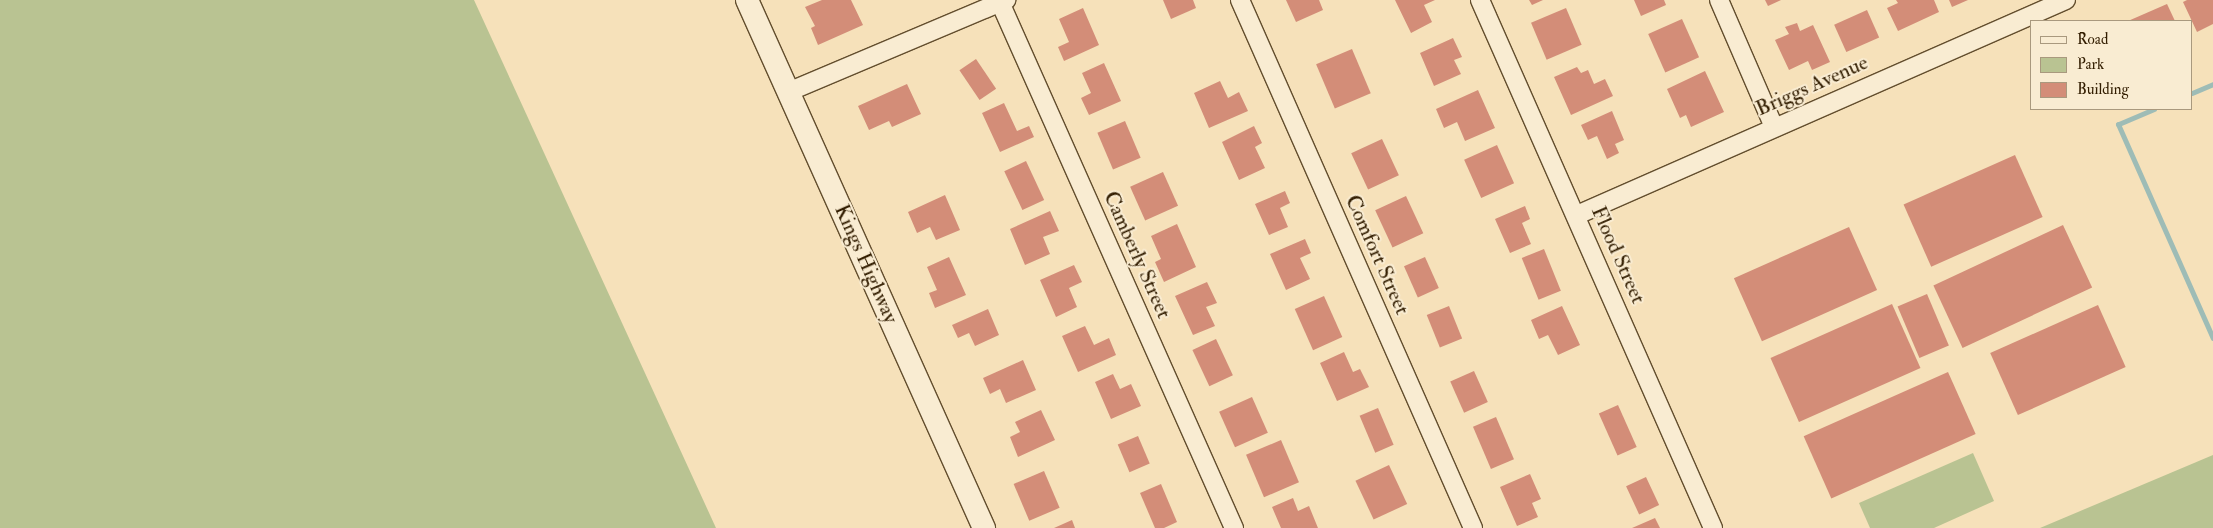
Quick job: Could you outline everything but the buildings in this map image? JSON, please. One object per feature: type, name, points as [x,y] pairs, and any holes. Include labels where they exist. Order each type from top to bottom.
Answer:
[{"type":"street","name":"Kings Highway","points":[[747,0],[984,528]]},
{"type":"street","name":"Comfort Street","points":[[1240,0],[1473,528]]},
{"type":"street","name":"Flood Street","points":[[1480,0],[1577,215],[1713,528]]},
{"type":"street","points":[[1719,0],[1774,127]]},
{"type":"street","name":"Briggs Avenue","points":[[1577,215],[2066,0]]},
{"type":"street","points":[[788,92],[1002,1]]},
{"type":"street","name":"Camberly Street","points":[[1002,1],[1234,528]]},
{"type":"green space","points":[[0,0],[474,0],[716,528],[0,528]]},
{"type":"green space","points":[[1973,453],[1994,501],[1934,528],[1870,528],[1859,503]]},
{"type":"green space","points":[[2213,455],[2213,528],[2040,528]]},
{"type":"waterway","points":[[2193,93],[2213,84]]},
{"type":"waterway","points":[[2152,110],[2118,124],[2213,338]]}]
